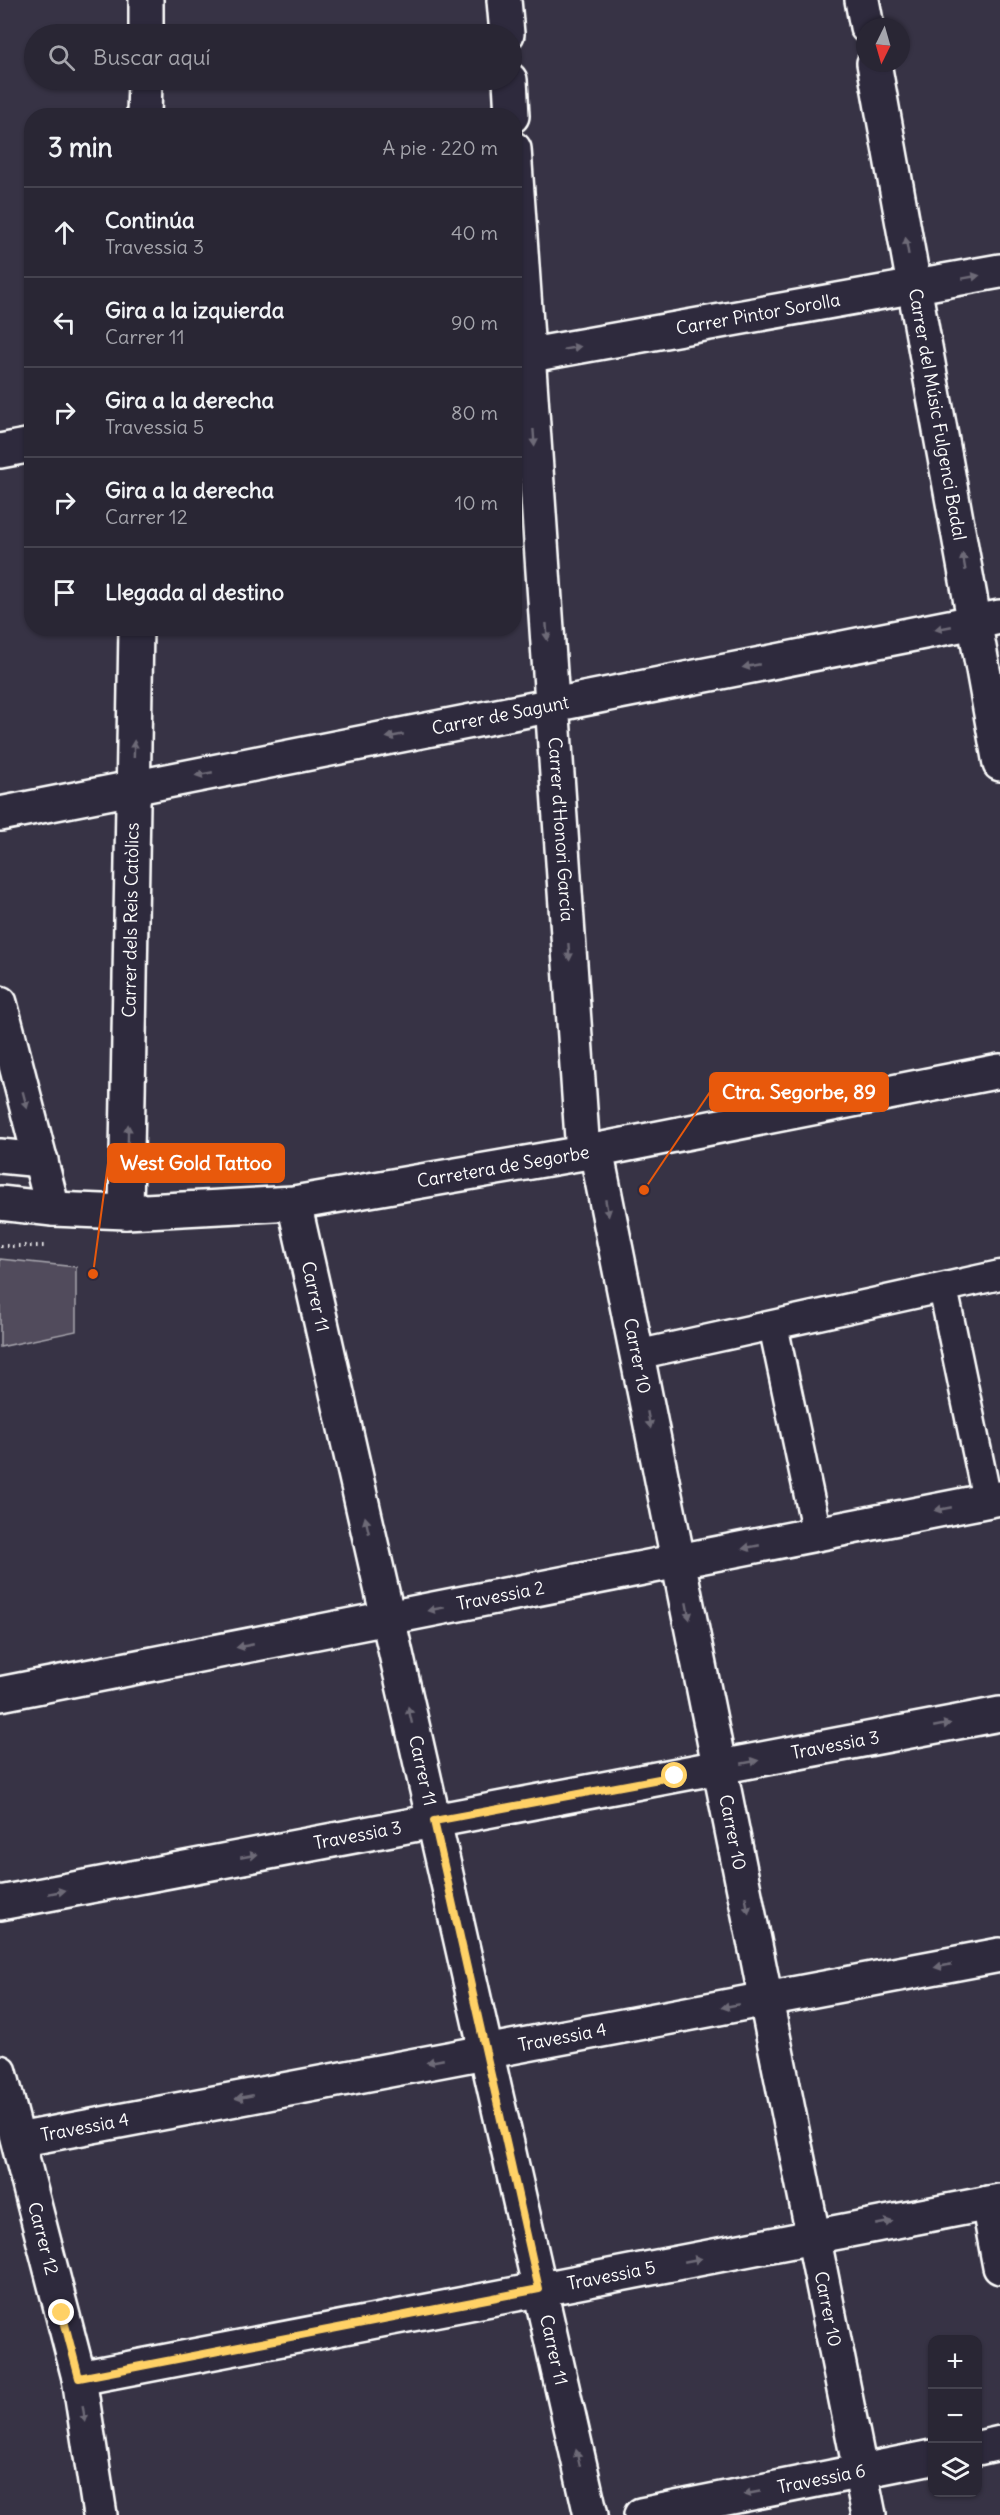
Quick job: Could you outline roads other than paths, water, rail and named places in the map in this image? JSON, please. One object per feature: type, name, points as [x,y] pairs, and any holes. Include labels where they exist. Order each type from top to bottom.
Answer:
[{"type":"street","points":[[146,0],[146,24]]},
{"type":"street","points":[[504,0],[506,24]]},
{"type":"street","points":[[862,0],[865,18]]},
{"type":"street","name":"Carrer del Músic Fulgenci Badal","points":[[876,72],[914,287],[987,620],[1000,765]]},
{"type":"street","points":[[144,108],[145,90]]},
{"type":"street","points":[[511,90],[512,108]]},
{"type":"street","name":"Carrer Pintor Sorolla","points":[[522,357],[1000,271]]},
{"type":"street","name":"Carrer d'Honori García","points":[[522,368],[589,1152]]},
{"type":"street","points":[[0,451],[24,446]]},
{"type":"street","name":"Carrer de Sagunt","points":[[0,814],[987,620]]},
{"type":"street","name":"Carrer dels Reis Catòlics","points":[[126,1212],[136,636]]},
{"type":"street","points":[[0,1003],[53,1209]]},
{"type":"street","name":"Carretera de Segorbe","points":[[0,1203],[53,1209],[126,1212],[294,1203],[589,1152],[1000,1071]]},
{"type":"street","name":"Carrer 10","points":[[589,1152],[636,1354],[869,2515]]},
{"type":"street","points":[[0,1156],[41,1160]]},
{"type":"street","name":"Carrer 11","points":[[294,1203],[591,2515]]},
{"type":"street","points":[[636,1354],[1000,1275]]},
{"type":"street","points":[[943,1288],[994,1499]]},
{"type":"street","points":[[773,1325],[817,1534]]},
{"type":"street","name":"Travessia 2","points":[[0,1694],[994,1499]]},
{"type":"street","name":"Travessia 3","points":[[0,1903],[1000,1714]]},
{"type":"street","name":"Travessia 4","points":[[18,2140],[1000,1955]]},
{"type":"street","name":"Carrer 12","points":[[0,2072],[79,2378],[100,2515]]},
{"type":"street","points":[[994,2202],[1000,2267]]},
{"type":"street","name":"Travessia 5","points":[[79,2378],[994,2202]]},
{"type":"street","points":[[982,2447],[1000,2443]]},
{"type":"street","name":"Travessia 6","points":[[641,2515],[928,2458]]},
{"type":"place","name":"Ctra. Segorbe, 89","points":[[644,1190]]},
{"type":"place","name":"West Gold Tattoo","points":[[93,1274]]}]
